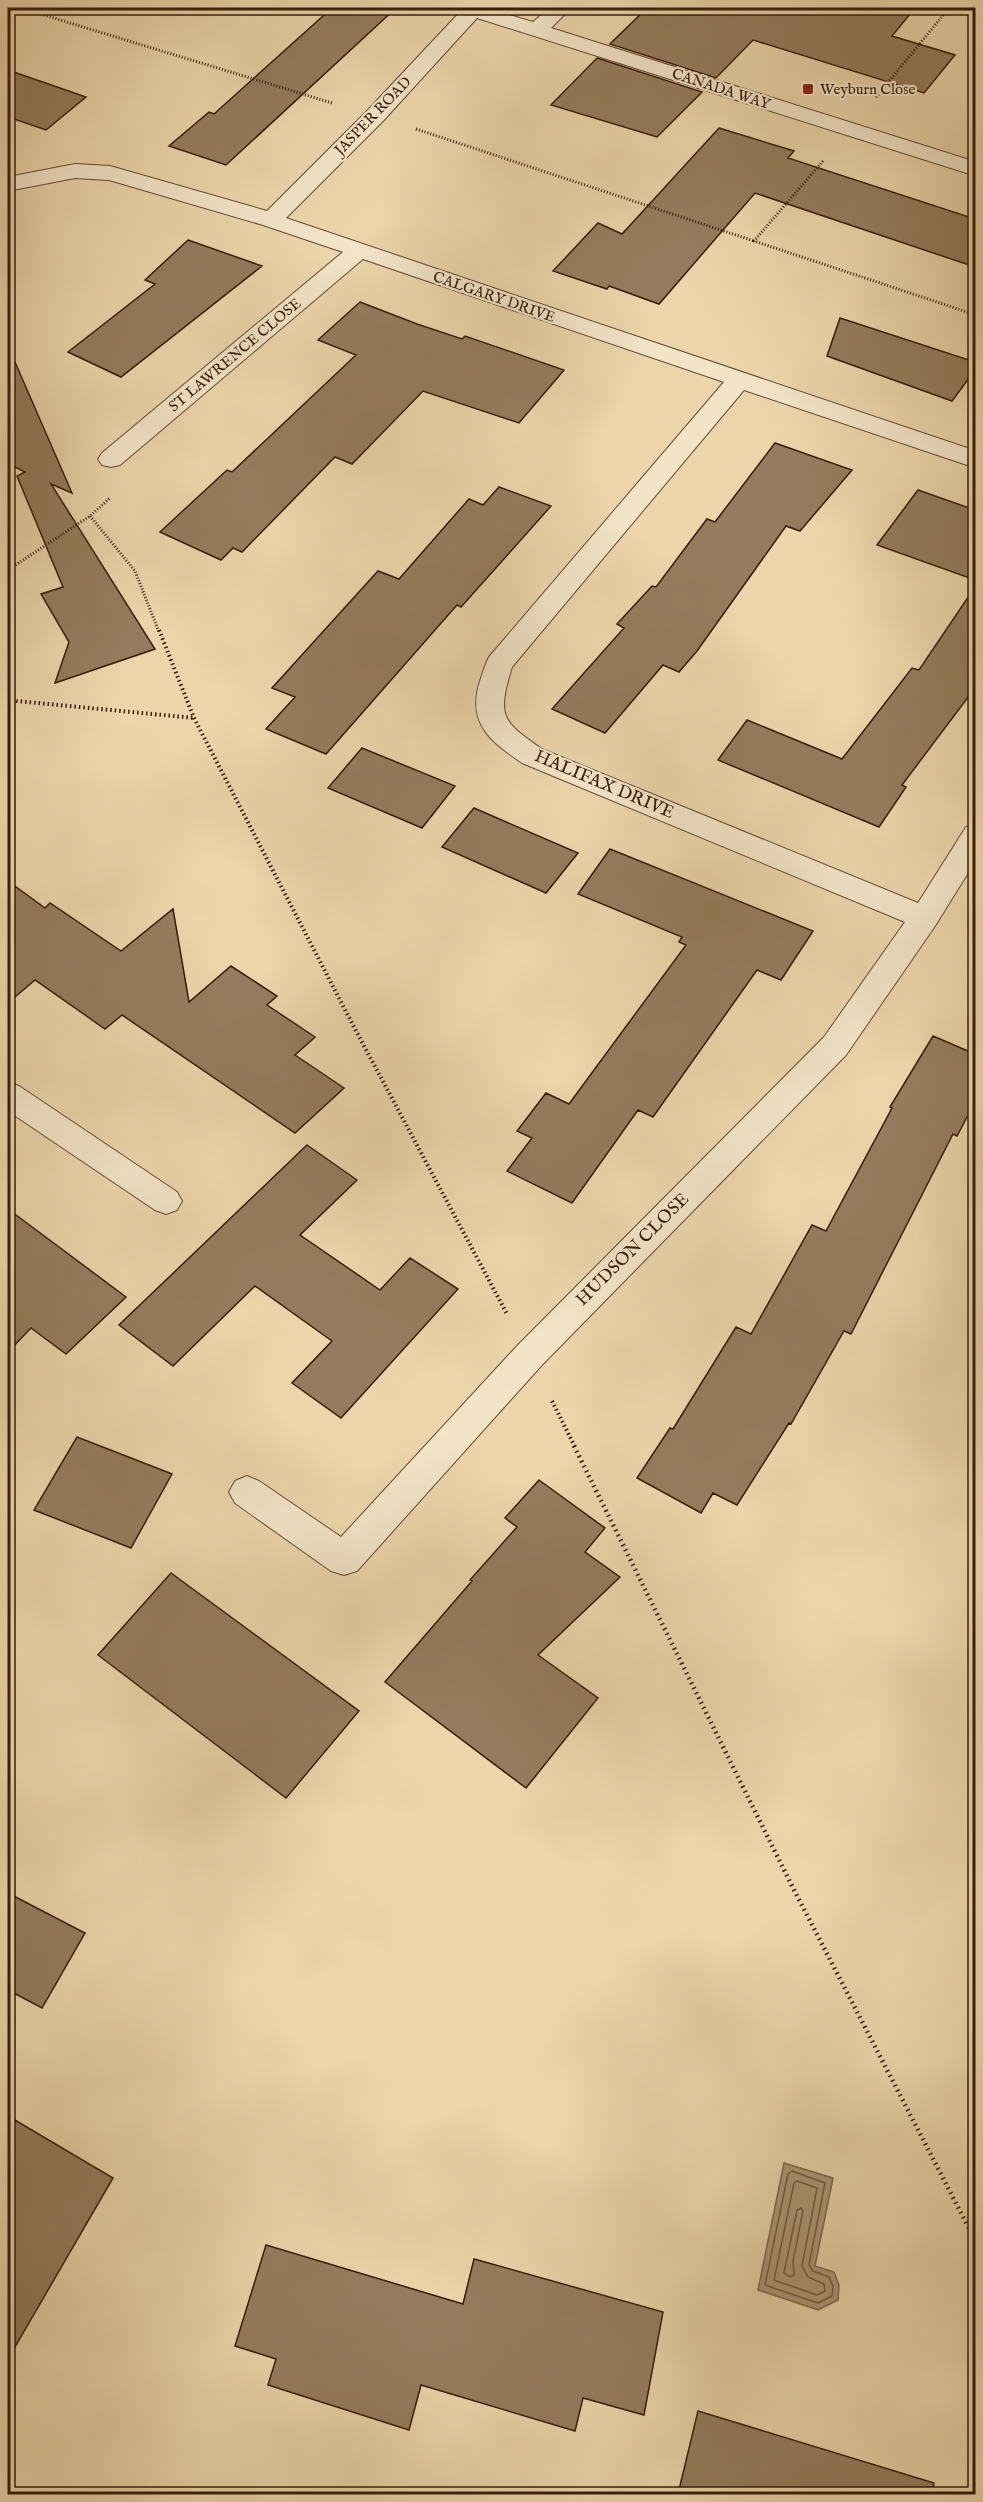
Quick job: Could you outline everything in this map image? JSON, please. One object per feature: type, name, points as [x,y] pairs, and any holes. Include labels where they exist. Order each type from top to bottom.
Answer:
[{"type":"street","points":[[538,29],[561,8]]},
{"type":"street","name":"CANADA WAY","points":[[470,9],[975,169]]},
{"type":"street","name":"JASPER ROAD","points":[[272,220],[375,116],[470,9]]},
{"type":"street","name":"CALGARY DRIVE","points":[[8,184],[75,171],[110,173],[272,220],[358,252],[975,460]]},
{"type":"street","name":"ST LAWRENCE CLOSE","points":[[111,459],[358,252]]},
{"type":"street","name":"HALIFAX DRIVE","points":[[739,380],[499,664],[488,698],[492,723],[509,740],[532,756],[924,918]]},
{"type":"street","name":"HUDSON CLOSE","points":[[248,1492],[344,1559],[529,1356],[835,1046],[924,918],[975,835]]},
{"type":"street","points":[[8,1095],[166,1201]]},
{"type":"path","points":[[949,8],[754,241],[975,315]]},
{"type":"path","points":[[8,570],[90,516],[130,479],[111,459]]},
{"type":"path","points":[[8,697],[17,701],[194,718]]},
{"type":"water","points":[[784,2163],[833,2178],[815,2266],[834,2272],[839,2285],[838,2300],[818,2310],[758,2290]]},
{"type":"building","points":[[332,8],[396,8],[226,165],[169,146],[209,112],[214,114]]},
{"type":"building","points":[[647,8],[915,8],[892,36],[955,55],[924,93],[753,40],[716,78],[610,44]]},
{"type":"building","points":[[597,58],[702,92],[657,137],[551,105]]},
{"type":"building","points":[[8,70],[86,97],[46,130],[8,117]]},
{"type":"building","points":[[719,128],[794,151],[788,158],[975,219],[975,267],[755,193],[659,304],[609,286],[607,289],[553,271],[598,223],[622,234]]},
{"type":"building","points":[[188,240],[262,266],[121,377],[68,352],[155,284],[145,280]]},
{"type":"building","points":[[360,302],[462,339],[465,336],[564,370],[519,423],[423,391],[352,464],[335,457],[242,552],[233,548],[221,560],[160,532],[227,470],[232,472],[356,355],[318,340]]},
{"type":"building","points":[[840,318],[975,362],[975,370],[952,401],[827,356]]},
{"type":"building","points":[[8,346],[72,493],[51,484],[155,649],[55,683],[69,642],[41,594],[63,587],[17,476],[25,472],[13,466],[8,454]]},
{"type":"building","points":[[775,443],[852,470],[800,531],[786,526],[697,651],[679,672],[663,665],[605,733],[552,709],[624,628],[617,624],[652,586],[656,587],[707,519],[715,522]]},
{"type":"building","points":[[499,487],[551,506],[461,607],[457,605],[326,754],[266,729],[295,697],[272,688],[378,571],[399,579],[469,499],[483,505]]},
{"type":"building","points":[[918,490],[975,510],[975,580],[877,545]]},
{"type":"building","points":[[975,587],[975,688],[902,785],[906,787],[879,827],[718,760],[747,720],[842,759],[912,668],[919,670]]},
{"type":"building","points":[[362,748],[455,786],[422,828],[328,788]]},
{"type":"building","points":[[474,808],[578,853],[546,893],[442,847]]},
{"type":"building","points":[[610,849],[813,931],[781,980],[757,970],[653,1117],[638,1110],[572,1203],[507,1171],[532,1138],[517,1131],[546,1093],[569,1104],[686,945],[679,942],[682,937],[578,894]]},
{"type":"building","points":[[8,881],[45,908],[50,903],[121,951],[173,909],[189,1002],[231,966],[277,996],[267,1005],[315,1037],[295,1055],[344,1088],[295,1133],[122,1015],[105,1029],[35,980],[8,1003]]},
{"type":"building","points":[[933,1036],[975,1054],[975,1102],[957,1136],[953,1134],[851,1334],[844,1331],[791,1424],[789,1423],[737,1505],[713,1493],[701,1513],[637,1478],[670,1428],[673,1429],[736,1327],[751,1334],[812,1225],[826,1231],[892,1108],[890,1107]]},
{"type":"building","points":[[307,1145],[357,1180],[300,1235],[380,1290],[410,1258],[458,1289],[341,1418],[292,1383],[332,1341],[255,1286],[173,1366],[119,1325]]},
{"type":"building","points":[[8,1209],[126,1297],[66,1354],[31,1328],[8,1352]]},
{"type":"building","points":[[77,1437],[172,1474],[131,1548],[34,1510]]},
{"type":"building","points":[[539,1480],[605,1528],[585,1552],[620,1577],[538,1655],[598,1698],[526,1788],[385,1682],[517,1527],[505,1518]]},
{"type":"building","points":[[171,1573],[359,1711],[286,1798],[98,1655]]},
{"type":"building","points":[[8,1893],[85,1933],[42,2008],[8,1990]]},
{"type":"building","points":[[8,2116],[113,2178],[8,2359]]},
{"type":"building","points":[[266,2245],[463,2304],[474,2259],[663,2312],[644,2415],[583,2398],[575,2431],[421,2385],[409,2430],[268,2385],[276,2359],[235,2346]]},
{"type":"building","points":[[698,2411],[934,2483],[932,2494],[678,2494]]},
{"type":"place","name":"Weyburn Close","points":[[808,89]]}]
